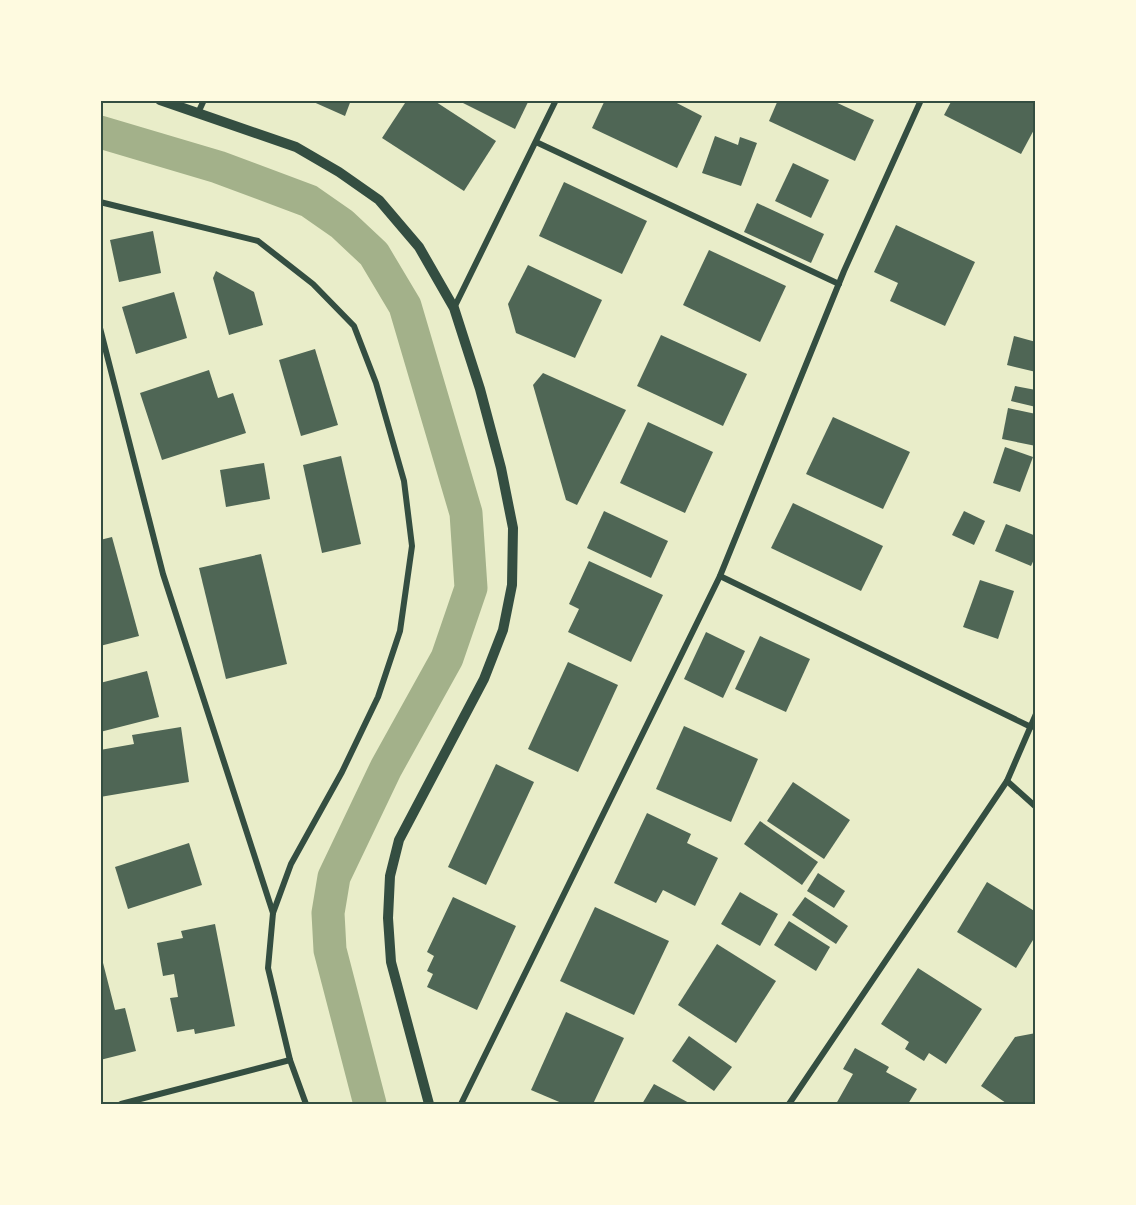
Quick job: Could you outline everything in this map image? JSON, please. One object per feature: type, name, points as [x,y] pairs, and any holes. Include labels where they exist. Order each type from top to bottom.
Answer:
[{"type":"street","points":[[160,100],[297,147],[339,172],[379,200],[418,247],[454,308],[480,389],[503,478],[513,528],[512,585],[503,630],[484,679],[399,840],[390,876],[388,918],[391,962],[429,1104]]},
{"type":"street","points":[[198,112],[204,100]]},
{"type":"street","points":[[454,308],[556,100]]},
{"type":"street","points":[[461,1104],[720,576],[839,284],[921,100]]},
{"type":"street","points":[[536,142],[839,284]]},
{"type":"street","points":[[100,202],[258,241],[314,284],[354,326],[376,383],[404,481],[412,546],[400,631],[378,698],[342,772],[291,864],[273,913],[268,969],[290,1060],[306,1104]]},
{"type":"street","points":[[100,328],[163,574],[273,913]]},
{"type":"street","points":[[720,576],[1031,728]]},
{"type":"street","points":[[789,1104],[1007,782],[1035,714]]},
{"type":"street","points":[[1007,782],[1035,807]]},
{"type":"street","points":[[121,1104],[290,1060]]},
{"type":"building","points":[[309,100],[351,100],[345,116]]},
{"type":"building","points":[[407,100],[433,100],[496,141],[464,191],[382,138]]},
{"type":"building","points":[[457,100],[529,100],[515,129]]},
{"type":"building","points":[[605,100],[671,100],[702,116],[677,168],[592,128]]},
{"type":"building","points":[[778,100],[831,100],[874,120],[855,161],[769,121]]},
{"type":"building","points":[[952,100],[1036,100],[1036,126],[1021,154],[944,115]]},
{"type":"building","points":[[715,136],[738,145],[740,137],[757,143],[741,186],[702,173]]},
{"type":"building","points":[[793,163],[829,180],[811,218],[775,201]]},
{"type":"building","points":[[564,182],[647,221],[622,274],[539,236]]},
{"type":"building","points":[[757,203],[824,234],[811,263],[744,232]]},
{"type":"building","points":[[896,225],[975,262],[945,326],[890,301],[898,283],[874,272]]},
{"type":"building","points":[[153,231],[161,273],[119,282],[110,240]]},
{"type":"building","points":[[709,250],[786,286],[760,342],[683,305]]},
{"type":"building","points":[[528,265],[602,300],[575,358],[516,333],[508,304]]},
{"type":"building","points":[[216,271],[254,292],[263,325],[229,335],[213,278]]},
{"type":"building","points":[[174,292],[187,338],[136,354],[122,307]]},
{"type":"building","points":[[661,335],[747,374],[723,426],[637,386]]},
{"type":"building","points":[[1014,336],[1036,342],[1036,372],[1007,365]]},
{"type":"building","points":[[315,349],[338,425],[301,436],[279,360]]},
{"type":"building","points":[[209,370],[218,398],[233,393],[246,433],[162,460],[140,393]]},
{"type":"building","points":[[543,373],[626,410],[577,505],[566,500],[533,385]]},
{"type":"building","points":[[1015,386],[1036,390],[1036,407],[1011,401]]},
{"type":"building","points":[[1008,408],[1036,414],[1036,446],[1002,439]]},
{"type":"building","points":[[833,417],[910,452],[883,509],[806,474]]},
{"type":"building","points":[[648,422],[713,452],[685,513],[620,483]]},
{"type":"building","points":[[1005,447],[1033,457],[1020,492],[993,483]]},
{"type":"building","points":[[341,456],[361,544],[322,553],[303,465]]},
{"type":"building","points":[[264,463],[270,499],[226,507],[220,470]]},
{"type":"building","points":[[793,503],[883,546],[861,591],[771,548]]},
{"type":"building","points":[[604,511],[668,541],[651,578],[587,548]]},
{"type":"building","points":[[964,511],[985,521],[974,545],[952,535]]},
{"type":"building","points":[[1006,524],[1036,536],[1036,555],[1031,566],[995,551]]},
{"type":"building","points":[[112,537],[139,636],[100,646],[100,540]]},
{"type":"building","points":[[261,554],[287,664],[226,679],[199,568]]},
{"type":"building","points":[[589,561],[663,595],[631,662],[568,632],[579,609],[569,604]]},
{"type":"building","points":[[980,580],[1014,591],[998,639],[963,627]]},
{"type":"building","points":[[706,632],[745,651],[723,698],[684,679]]},
{"type":"building","points":[[760,636],[810,659],[786,712],[735,689]]},
{"type":"building","points":[[568,662],[618,685],[578,772],[528,749]]},
{"type":"building","points":[[147,671],[159,717],[100,732],[100,683]]},
{"type":"building","points":[[684,726],[758,759],[731,822],[656,789]]},
{"type":"building","points":[[181,727],[189,782],[100,797],[100,750],[134,744],[132,735]]},
{"type":"building","points":[[496,764],[534,782],[486,885],[448,867]]},
{"type":"building","points":[[793,782],[850,820],[824,859],[767,821]]},
{"type":"building","points":[[647,813],[691,834],[687,843],[718,858],[695,906],[663,890],[656,903],[614,883]]},
{"type":"building","points":[[760,821],[818,862],[802,885],[744,844]]},
{"type":"building","points":[[189,843],[202,885],[128,909],[115,867]]},
{"type":"building","points":[[818,873],[845,891],[834,908],[807,891]]},
{"type":"building","points":[[987,882],[1036,912],[1036,935],[1016,968],[957,932]]},
{"type":"building","points":[[740,892],[778,914],[760,946],[721,924]]},
{"type":"building","points":[[453,897],[516,926],[477,1010],[427,987],[433,974],[427,971],[434,956],[427,952]]},
{"type":"building","points":[[805,897],[848,926],[836,944],[792,915]]},
{"type":"building","points":[[595,907],[669,941],[634,1015],[560,981]]},
{"type":"building","points":[[789,921],[830,947],[816,971],[774,945]]},
{"type":"building","points":[[215,924],[235,1026],[195,1034],[194,1029],[177,1032],[170,998],[178,997],[174,974],[163,976],[157,943],[183,938],[181,931]]},
{"type":"building","points":[[717,944],[776,981],[736,1043],[678,1005]]},
{"type":"building","points":[[101,955],[115,1010],[125,1008],[136,1051],[100,1060]]},
{"type":"building","points":[[918,968],[982,1009],[946,1064],[929,1053],[924,1061],[905,1049],[909,1042],[881,1024]]},
{"type":"building","points":[[566,1012],[624,1038],[593,1104],[564,1104],[531,1090]]},
{"type":"building","points":[[1036,1033],[1036,1104],[1005,1104],[981,1086],[1015,1037]]},
{"type":"building","points":[[689,1036],[732,1067],[714,1091],[672,1061]]},
{"type":"building","points":[[855,1048],[889,1067],[886,1072],[917,1089],[908,1104],[836,1104],[853,1074],[843,1069]]},
{"type":"building","points":[[654,1084],[691,1104],[642,1104]]},
{"type":"waterway","points":[[100,132],[218,167],[309,201],[342,224],[374,254],[405,306],[466,513],[471,588],[447,658],[386,768],[334,877],[328,913],[330,950],[370,1104]]}]
